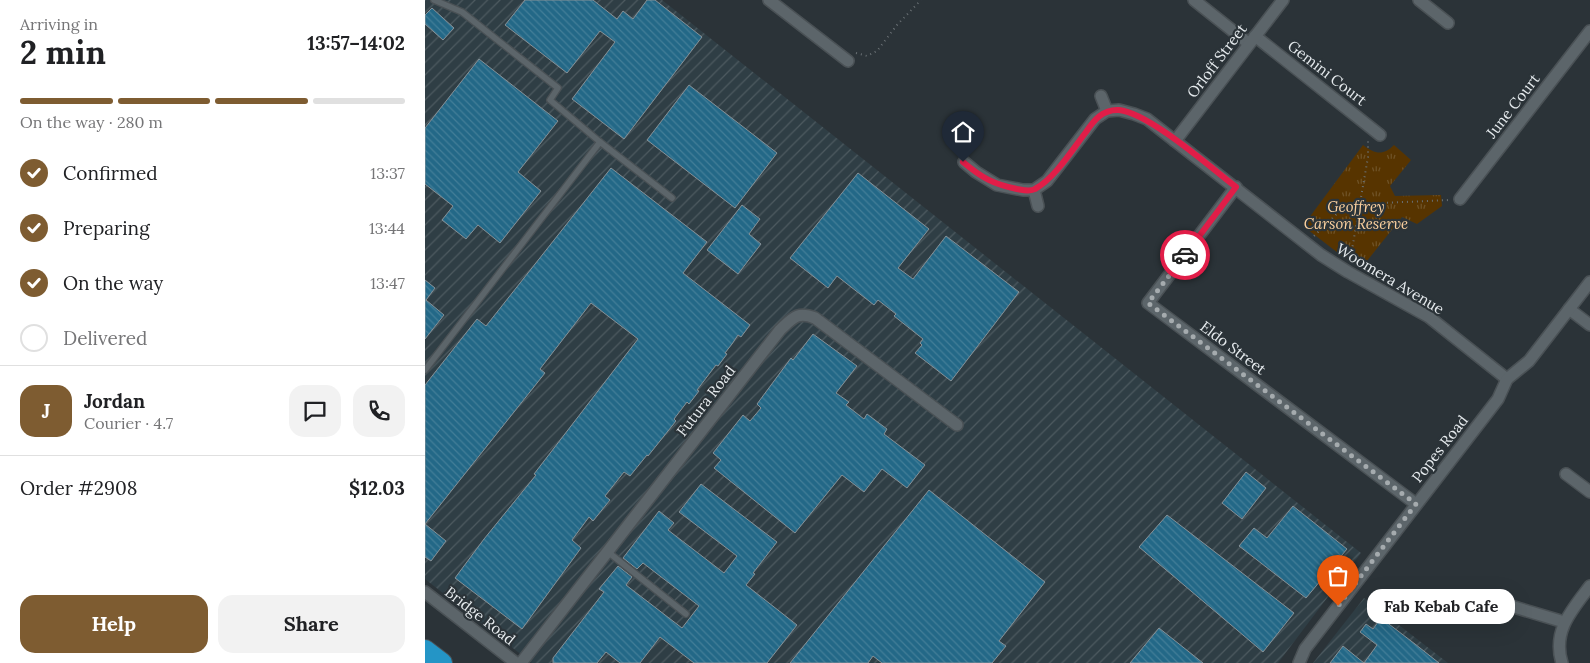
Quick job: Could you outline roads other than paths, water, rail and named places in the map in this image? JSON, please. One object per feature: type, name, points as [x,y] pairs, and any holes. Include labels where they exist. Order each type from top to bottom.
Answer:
[{"type":"highway","points":[[425,650],[442,663]]},
{"type":"street","points":[[769,0],[846,60]]},
{"type":"street","name":"Gemini Court","points":[[1194,0],[1252,39],[1380,135]]},
{"type":"street","name":"Orloff Street","points":[[1175,141],[1283,0]]},
{"type":"street","points":[[1419,0],[1448,23]]},
{"type":"street","name":"June Court","points":[[1460,199],[1590,30]]},
{"type":"street","points":[[963,162],[997,185],[1033,190],[1047,181],[1095,119],[1107,111],[1101,96]]},
{"type":"street","name":"Woomera Avenue","points":[[1107,111],[1119,110],[1147,119],[1236,187],[1306,244],[1348,272],[1389,293],[1429,317],[1507,379]]},
{"type":"street","name":"Eldo Street","points":[[1236,187],[1148,303],[1416,504]]},
{"type":"street","points":[[1033,190],[1038,206]]},
{"type":"street","name":"Popes Road","points":[[1299,663],[1305,649],[1498,399],[1507,379],[1529,361],[1590,282]]},
{"type":"street","points":[[1569,309],[1590,325]]},
{"type":"street","name":"Futura Road","points":[[521,663],[780,330],[793,318],[804,314],[815,318],[957,425]]},
{"type":"street","points":[[1566,474],[1590,492]]},
{"type":"street","points":[[1563,663],[1559,652],[1564,622],[1590,586]]},
{"type":"street","name":"Bridge Road","points":[[425,592],[516,663]]},
{"type":"street","points":[[1484,598],[1564,622]]},
{"type":"lane","points":[[434,0],[462,12],[558,88],[550,100],[672,198]]},
{"type":"lane","points":[[425,370],[601,142]]},
{"type":"lane","points":[[607,552],[686,614]]},
{"type":"place","name":"Fab Kebab Cafe","points":[[1338,606]]},
{"type":"park label","name":"Geoffrey Carson Reserve","points":[[1356,216]]}]
